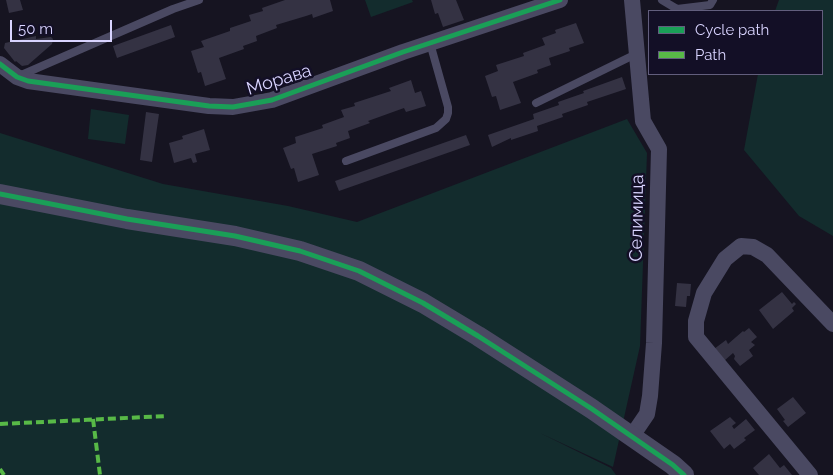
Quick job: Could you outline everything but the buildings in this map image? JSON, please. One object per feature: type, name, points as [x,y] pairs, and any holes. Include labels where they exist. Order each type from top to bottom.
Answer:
[{"type":"street","name":"Морава","points":[[0,64],[17,77],[28,81],[129,96],[209,106],[233,107],[272,100],[430,43],[560,0]]},
{"type":"street","name":"Селимица","points":[[632,0],[643,121],[659,149],[654,343],[650,396],[647,414],[632,436]]},
{"type":"street","points":[[0,194],[127,219],[235,236],[300,251],[359,271],[423,303],[454,322],[592,409],[674,465],[684,475]]},
{"type":"street","points":[[810,475],[696,338],[696,321],[704,293],[725,259],[741,246],[753,247],[767,256],[833,324]]},
{"type":"lane","points":[[17,77],[199,0]]},
{"type":"lane","points":[[662,0],[677,9],[710,5],[713,0]]},
{"type":"lane","points":[[346,161],[436,128],[446,119],[448,107],[430,43]]},
{"type":"lane","points":[[536,103],[636,54]]},
{"type":"green space","points":[[365,0],[412,0],[413,2],[371,17]]},
{"type":"green space","points":[[779,0],[833,0],[833,236],[799,216],[744,150],[758,75],[823,75],[823,10],[775,10]]},
{"type":"green space","points":[[91,109],[129,115],[125,144],[88,139]]},
{"type":"green space","points":[[627,119],[647,153],[640,346],[613,467],[540,433],[611,468],[616,475],[0,475],[0,133],[163,184],[288,206],[357,222]]},
{"type":"marked path","points":[[0,424],[167,416]]},
{"type":"marked path","points":[[93,419],[100,475]]},
{"type":"marked path","points":[[0,469],[4,475]]},
{"type":"cycle path","points":[[0,64],[17,77],[28,81],[209,106],[233,107],[272,100],[403,52],[560,0]]},
{"type":"cycle path","points":[[0,194],[127,219],[235,236],[300,251],[359,271],[423,303],[478,336],[592,409],[673,465],[684,475]]}]
